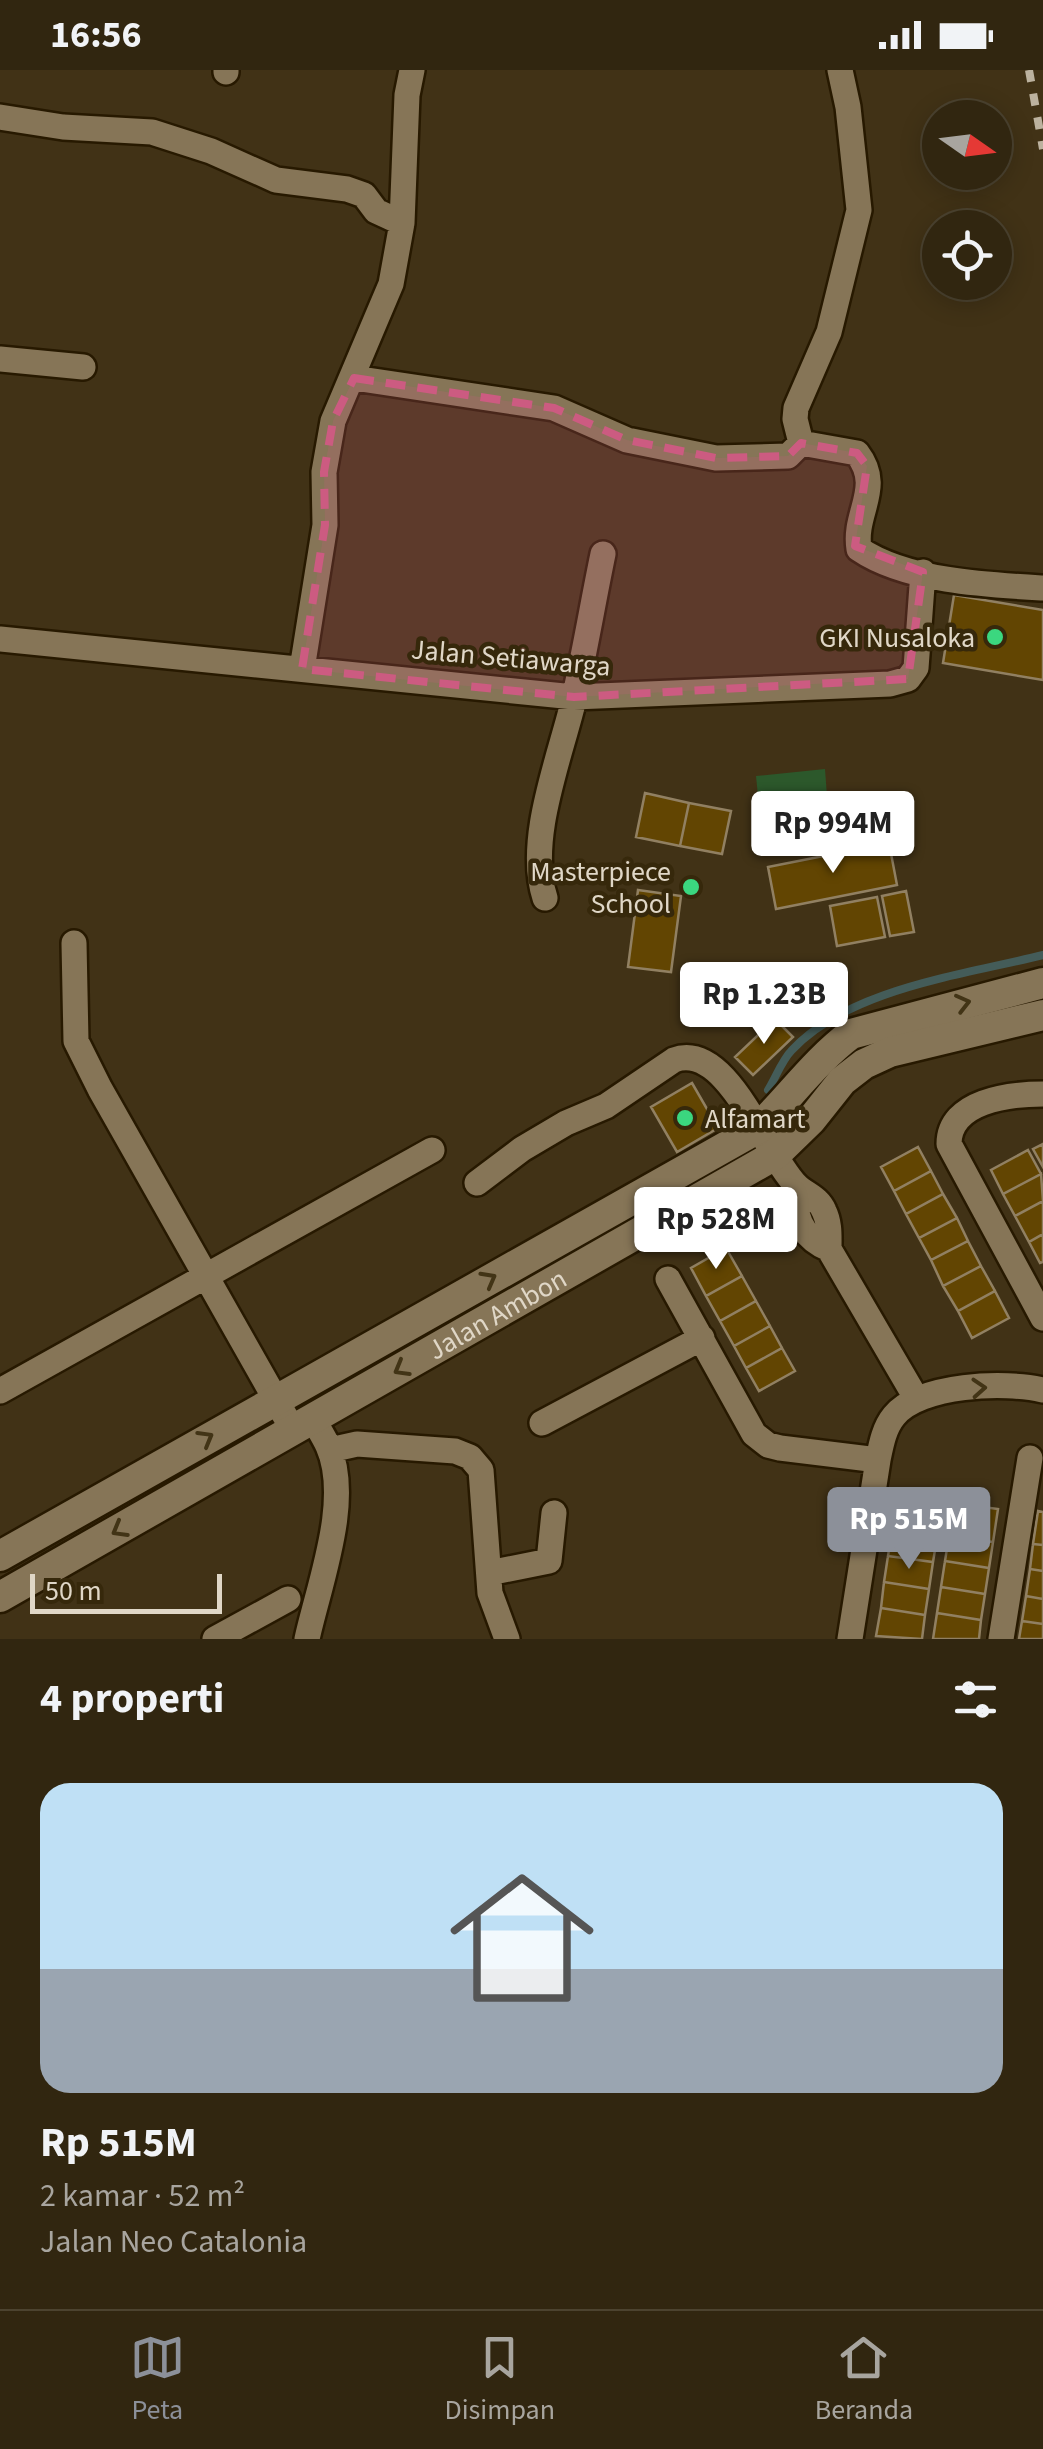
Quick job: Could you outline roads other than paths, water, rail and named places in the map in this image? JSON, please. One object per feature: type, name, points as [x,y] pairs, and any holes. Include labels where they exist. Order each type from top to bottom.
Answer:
[{"type":"street","points":[[302,669],[325,525],[324,472],[334,421],[390,284],[402,224],[407,95],[412,70]]},
{"type":"street","points":[[801,443],[794,419],[796,408],[829,332],[860,210],[840,70]]},
{"type":"street","points":[[0,117],[63,127],[152,132],[212,151],[276,180],[364,194],[376,211],[402,224]]},
{"type":"street","points":[[0,359],[84,368]]},
{"type":"street","points":[[354,378],[554,408],[627,440],[716,458],[788,456],[801,443]]},
{"type":"street","points":[[801,443],[856,453],[867,466],[870,486],[857,537],[859,548],[871,557],[949,580],[1043,588]]},
{"type":"street","points":[[545,898],[540,881],[541,839],[603,554]]},
{"type":"street","name":"Jalan Setiawarga","points":[[0,639],[574,697],[890,684],[908,679],[916,668],[923,572]]},
{"type":"street","points":[[74,944],[76,1040],[100,1090],[274,1399],[330,1450],[336,1524],[308,1639]]},
{"type":"street","name":"Jalan Ambon","points":[[0,1556],[757,1129],[789,1098],[824,1053],[851,1034],[1043,983]]},
{"type":"street","name":"Jalan Ambon","points":[[0,1597],[775,1155],[811,1120],[842,1080],[864,1064],[890,1052],[1043,1015]]},
{"type":"street","points":[[477,1183],[522,1149],[566,1123],[606,1106],[684,1056],[712,1066],[724,1076],[796,1185],[822,1206],[829,1231],[828,1249],[916,1398]]},
{"type":"street","points":[[1043,1094],[1023,1094],[968,1108],[952,1124],[948,1144],[1043,1318]]},
{"type":"street","points":[[0,1392],[432,1150]]},
{"type":"street","points":[[668,1279],[754,1434],[768,1445],[878,1460]]},
{"type":"street","points":[[542,1423],[702,1338]]},
{"type":"street","points":[[850,1639],[878,1460],[883,1437],[894,1416],[916,1398],[978,1386],[1043,1390]]},
{"type":"street","points":[[330,1450],[358,1444],[455,1451],[470,1458],[481,1470],[490,1593],[507,1639]]},
{"type":"street","points":[[1000,1639],[1030,1458]]},
{"type":"street","points":[[489,1573],[549,1561],[554,1512]]},
{"type":"street","points":[[215,1639],[288,1599]]},
{"type":"waterway","points":[[768,1090],[792,1050],[816,1029],[845,1012],[910,987],[1043,955]]},
{"type":"railway","points":[[1029,70],[1043,149]]},
{"type":"place","name":"GKI Nusaloka","points":[[995,637]]},
{"type":"place","name":"Masterpiece School","points":[[691,887]]},
{"type":"place","name":"Alfamart","points":[[685,1118]]}]
